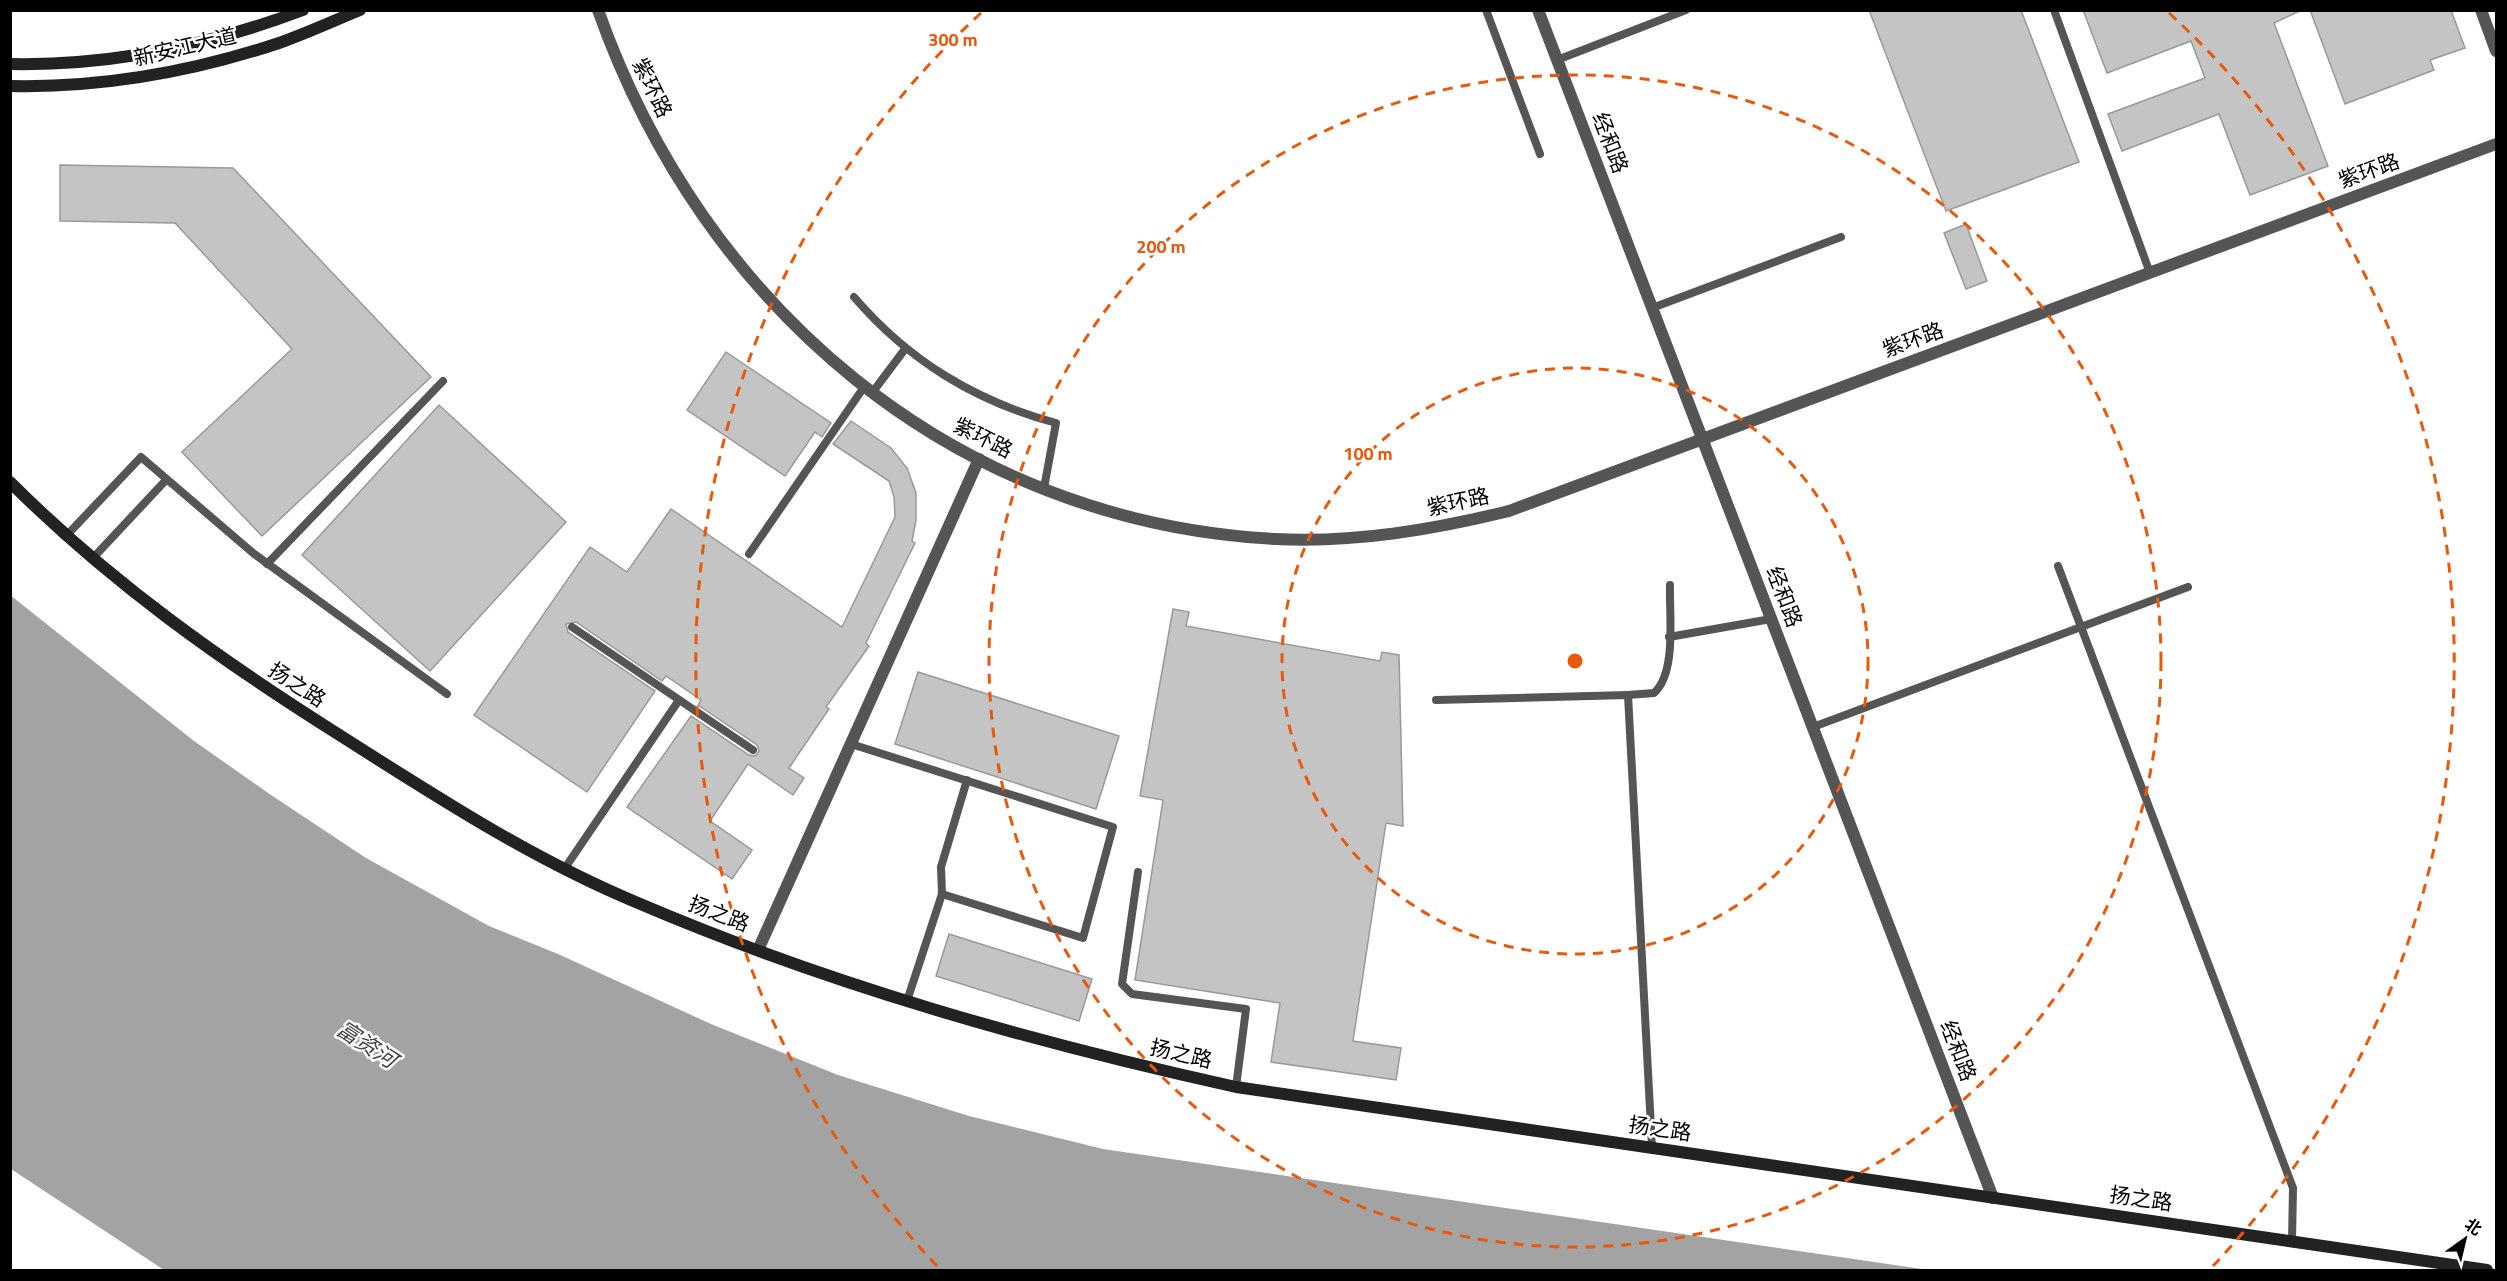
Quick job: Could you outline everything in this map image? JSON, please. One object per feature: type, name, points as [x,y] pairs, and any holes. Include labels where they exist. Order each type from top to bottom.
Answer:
[{"type":"street","name":"新安江大道","points":[[10,64],[80,64],[159,52],[236,34],[303,10]]},
{"type":"street","name":"新安江大道","points":[[10,86],[82,86],[163,74],[281,42],[360,10]]},
{"type":"street","name":"紫环路","points":[[598,10],[642,113],[682,185],[714,234],[793,326],[868,390],[923,428],[979,459],[1044,488],[1115,513],[1188,530],[1277,539],[1367,537],[1415,531],[1509,511],[2496,144]]},
{"type":"street","name":"经和路","points":[[1538,10],[1993,1198]]},
{"type":"street","points":[[2481,10],[2496,51]]},
{"type":"street","points":[[758,950],[979,459]]},
{"type":"street","name":"扬之路","points":[[10,482],[93,558],[175,625],[285,702],[468,817],[636,903],[758,950],[907,1001],[1072,1048],[1236,1086],[2487,1270]]},
{"type":"lane","points":[[1486,10],[1540,154]]},
{"type":"lane","points":[[1557,60],[1686,10]]},
{"type":"lane","points":[[2054,10],[2150,273]]},
{"type":"lane","points":[[1652,308],[1841,237]]},
{"type":"lane","points":[[854,297],[905,349],[952,382],[1029,416],[1056,423],[1044,488]]},
{"type":"lane","points":[[749,554],[868,390],[905,349]]},
{"type":"lane","points":[[267,564],[443,381]]},
{"type":"lane","points":[[67,535],[141,457],[165,480],[267,564],[447,694]]},
{"type":"lane","points":[[93,558],[165,480]]},
{"type":"lane","points":[[2058,566],[2293,1188],[2292,1241]]},
{"type":"lane","points":[[1436,700],[1654,693],[1660,688],[1668,673],[1670,585]]},
{"type":"lane","points":[[1813,727],[2188,587]]},
{"type":"lane","points":[[1669,637],[1771,619]]},
{"type":"lane","points":[[572,627],[753,750]]},
{"type":"lane","points":[[1628,695],[1652,1147]]},
{"type":"lane","points":[[565,868],[679,700]]},
{"type":"lane","points":[[851,744],[1113,827],[1083,938],[942,894]]},
{"type":"lane","points":[[907,1001],[942,894],[941,867],[967,780]]},
{"type":"lane","points":[[1138,872],[1122,984],[1132,994],[1246,1009],[1236,1086]]},
{"type":"water","name":"富资河","points":[[10,595],[194,741],[366,858],[489,926],[558,954],[711,1024],[838,1075],[969,1116],[1103,1149],[1929,1270],[164,1270],[11,1169]]},
{"type":"building","points":[[1869,10],[2021,10],[2079,162],[1946,211]]},
{"type":"building","points":[[2083,10],[2302,10],[2274,23],[2328,166],[2250,195],[2219,114],[2122,151],[2108,114],[2205,78],[2191,41],[2107,73]]},
{"type":"building","points":[[2310,10],[2451,10],[2465,48],[2430,60],[2434,70],[2345,104]]},
{"type":"building","points":[[60,165],[233,168],[431,377],[262,536],[182,452],[292,349],[175,223],[60,221]]},
{"type":"building","points":[[1966,224],[1987,281],[1966,289],[1944,233]]},
{"type":"building","points":[[726,352],[831,423],[822,437],[815,432],[785,476],[687,410]]},
{"type":"building","points":[[439,405],[566,522],[430,671],[302,555]]},
{"type":"building","points":[[851,421],[891,448],[907,468],[916,493],[916,520],[912,541],[915,543],[866,643],[869,646],[826,707],[829,709],[789,768],[804,778],[793,795],[748,764],[710,821],[752,850],[732,879],[627,807],[691,716],[749,755],[755,756],[759,751],[757,745],[698,705],[701,700],[666,676],[662,681],[576,622],[566,624],[568,632],[655,691],[587,792],[474,715],[590,547],[627,572],[671,509],[842,627],[895,517],[894,497],[889,481],[833,444]]},
{"type":"building","points":[[1173,609],[1189,612],[1186,626],[1380,661],[1382,652],[1399,655],[1403,826],[1386,823],[1353,1041],[1401,1048],[1396,1080],[1271,1062],[1280,1003],[1135,980],[1163,800],[1140,796]]},
{"type":"building","points":[[918,672],[1119,736],[1096,809],[895,744]]},
{"type":"building","points":[[949,934],[1092,979],[1079,1021],[936,976]]}]
